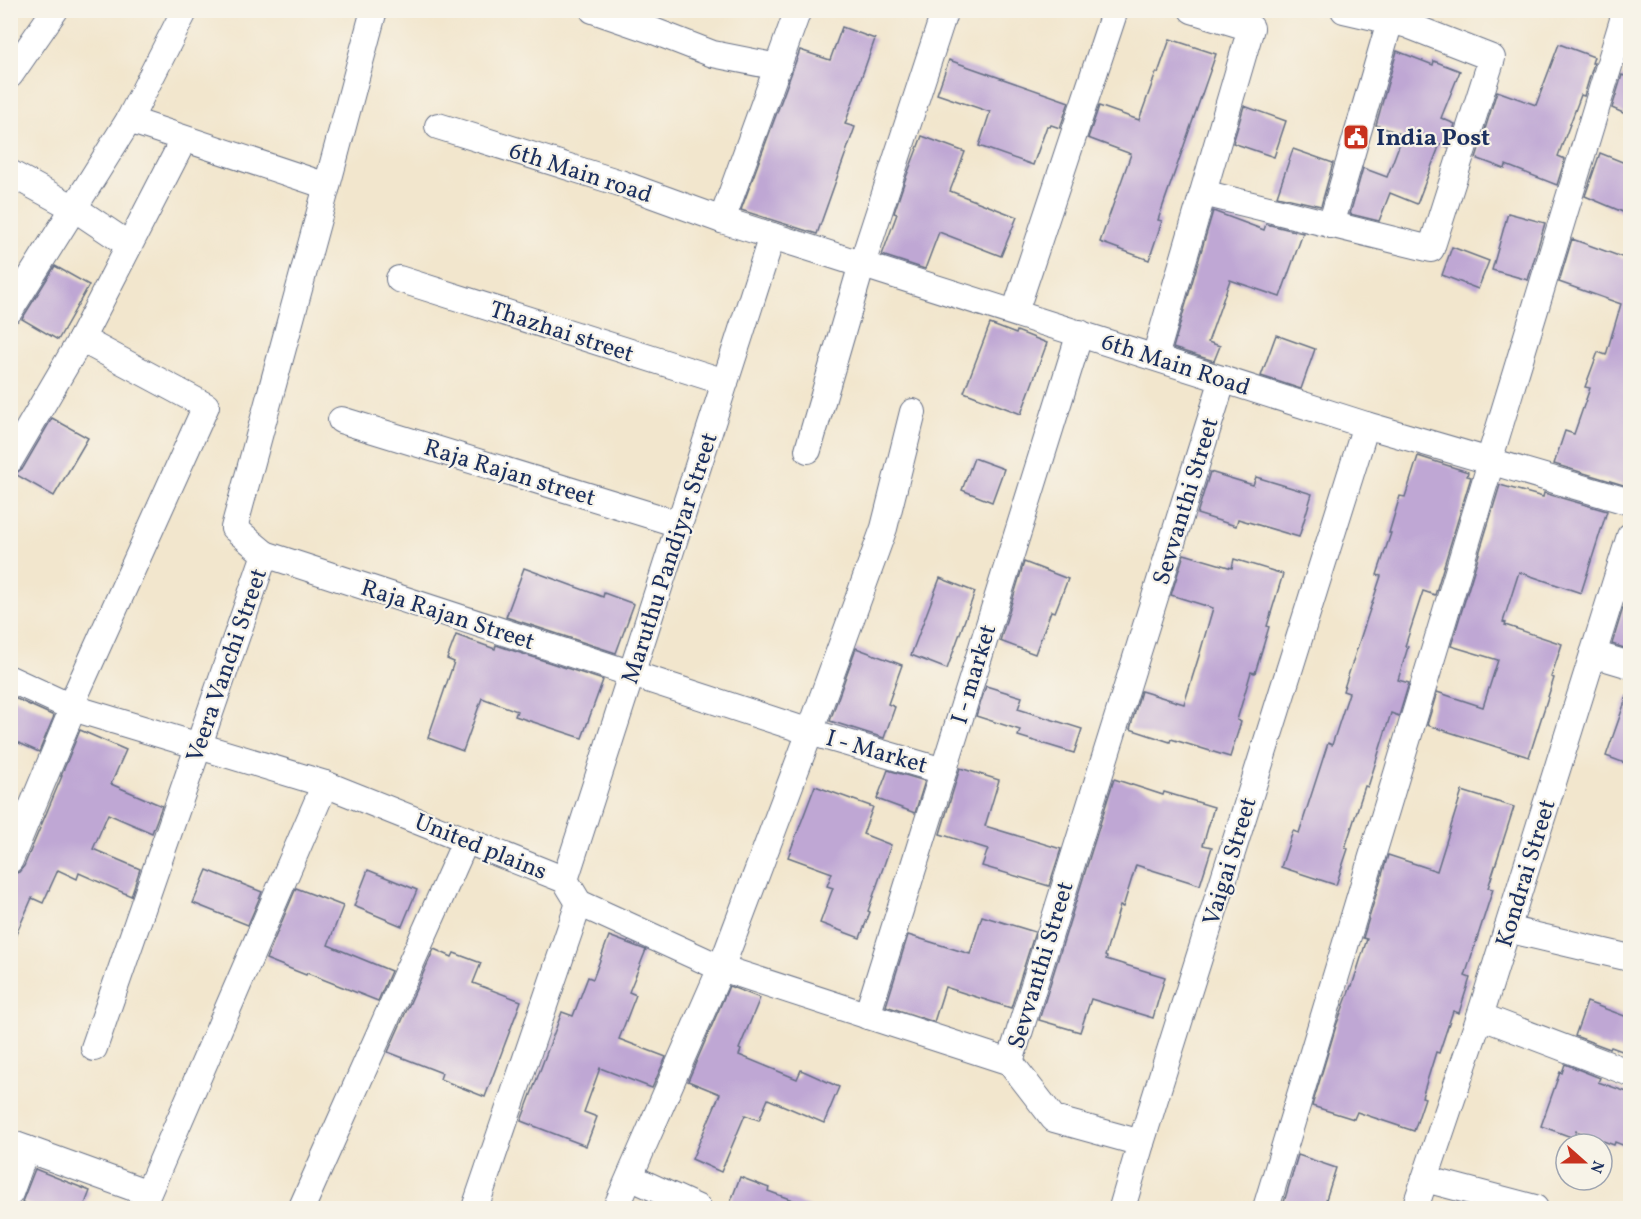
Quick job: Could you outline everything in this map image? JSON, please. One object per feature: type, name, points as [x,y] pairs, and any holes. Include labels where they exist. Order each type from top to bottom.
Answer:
[{"type":"street","points":[[10,75],[55,10]]},
{"type":"street","points":[[10,310],[129,120],[185,10]]},
{"type":"street","points":[[129,120],[327,186],[374,10]]},
{"type":"street","points":[[592,10],[713,54],[777,67]]},
{"type":"street","points":[[722,220],[798,10]]},
{"type":"street","points":[[808,450],[862,264],[945,10]]},
{"type":"street","points":[[1015,312],[1114,10]]},
{"type":"street","points":[[1155,357],[1254,19],[1192,10]]},
{"type":"street","points":[[1203,194],[1431,249],[1492,58],[1405,19],[1344,10]]},
{"type":"street","points":[[1266,1209],[1488,472],[1489,461],[1628,11]]},
{"type":"street","points":[[1331,225],[1405,19]]},
{"type":"street","name":"6th Main road","points":[[438,126],[620,183],[722,220]]},
{"type":"street","points":[[10,460],[81,339],[184,139]]},
{"type":"street","points":[[10,173],[74,208],[129,245]]},
{"type":"street","name":"Veera Vanchi Street","points":[[94,1048],[266,554],[234,528],[327,186]]},
{"type":"street","name":"6th Main Road","points":[[722,220],[1366,425],[1630,502]]},
{"type":"street","name":"Maruthu Pandiyar Street","points":[[565,880],[772,236]]},
{"type":"street","name":"Thazhai street","points":[[399,279],[725,382]]},
{"type":"street","name":"I - market","points":[[867,1016],[1080,333]]},
{"type":"street","points":[[10,860],[73,708],[76,694],[206,406],[81,339]]},
{"type":"street","name":"Sevvanthi Street","points":[[721,968],[1010,1062],[1223,379]]},
{"type":"street","points":[[616,1209],[721,968],[810,732],[884,528],[913,412]]},
{"type":"street","name":"Raja Rajan street","points":[[341,420],[679,524]]},
{"type":"street","name":"Vaigai Street","points":[[1122,1209],[1366,425]]},
{"type":"street","name":"Kondrai Street","points":[[1415,1209],[1480,1016],[1630,536]]},
{"type":"street","name":"Raja Rajan Street","points":[[266,554],[810,732]]},
{"type":"street","points":[[1593,654],[1630,665]]},
{"type":"street","name":"United plains","points":[[10,679],[73,708],[325,784],[565,880],[579,903]]},
{"type":"street","name":"I - Market","points":[[810,732],[944,771]]},
{"type":"street","points":[[10,1193],[18,1146],[145,1201],[325,784]]},
{"type":"street","points":[[302,1207],[466,840]]},
{"type":"street","points":[[475,1209],[579,903],[721,968]]},
{"type":"street","points":[[1508,928],[1630,958]]},
{"type":"street","points":[[1480,1016],[1630,1073]]},
{"type":"street","points":[[1010,1062],[1054,1119],[1141,1143]]},
{"type":"street","points":[[630,1177],[698,1209]]},
{"type":"street","points":[[1425,1179],[1535,1209]]},
{"type":"building","points":[[842,27],[875,39],[845,124],[855,127],[817,234],[741,210],[800,50],[830,60]]},
{"type":"building","points":[[1170,39],[1216,54],[1158,220],[1162,221],[1149,260],[1100,242],[1131,154],[1088,138],[1099,106],[1139,120]]},
{"type":"building","points":[[1559,44],[1594,57],[1592,63],[1594,63],[1584,96],[1581,95],[1558,156],[1565,159],[1557,185],[1506,165],[1505,169],[1476,158],[1497,91],[1536,105]]},
{"type":"building","points":[[1397,51],[1433,65],[1434,61],[1460,71],[1441,118],[1455,124],[1448,147],[1440,144],[1417,204],[1390,193],[1379,221],[1350,214],[1363,168],[1387,177],[1403,135],[1376,125]]},
{"type":"building","points":[[949,60],[1069,102],[1060,128],[1047,126],[1033,165],[979,146],[990,112],[937,94]]},
{"type":"building","points":[[1622,75],[1630,78],[1630,116],[1612,108]]},
{"type":"building","points":[[1244,106],[1286,121],[1274,157],[1233,143]]},
{"type":"building","points":[[922,136],[965,152],[950,191],[1017,217],[1001,256],[939,232],[925,269],[882,255],[897,214],[894,213],[905,180]]},
{"type":"building","points":[[1293,149],[1333,163],[1321,206],[1277,196]]},
{"type":"building","points":[[1600,153],[1630,165],[1630,215],[1585,196]]},
{"type":"building","points":[[1213,211],[1264,230],[1266,224],[1303,233],[1280,297],[1230,280],[1208,342],[1220,346],[1214,361],[1173,348]]},
{"type":"building","points":[[1508,213],[1545,223],[1528,280],[1492,270]]},
{"type":"building","points":[[1572,239],[1630,260],[1630,436],[1624,455],[1630,458],[1630,487],[1554,464],[1565,431],[1574,434],[1590,388],[1585,387],[1598,352],[1606,355],[1621,304],[1559,282]]},
{"type":"building","points":[[1452,247],[1489,261],[1478,289],[1442,275]]},
{"type":"building","points":[[55,266],[89,285],[58,340],[22,319]]},
{"type":"building","points":[[990,324],[1016,334],[1017,331],[1047,343],[1021,414],[964,392]]},
{"type":"building","points":[[1276,335],[1315,349],[1301,389],[1261,376]]},
{"type":"building","points":[[52,418],[88,438],[54,496],[15,474],[23,468]]},
{"type":"building","points":[[1418,456],[1468,472],[1467,476],[1471,477],[1435,595],[1423,591],[1405,646],[1408,647],[1398,680],[1409,683],[1399,716],[1391,713],[1368,787],[1365,786],[1345,848],[1348,849],[1336,885],[1281,867],[1293,831],[1299,833],[1328,743],[1332,745],[1349,693],[1343,691],[1381,576],[1377,575],[1400,496],[1405,497]]},
{"type":"building","points":[[974,458],[1004,469],[992,502],[962,490]]},
{"type":"building","points":[[1210,472],[1253,485],[1256,477],[1312,494],[1299,537],[1238,519],[1236,526],[1197,514]]},
{"type":"building","points":[[1500,485],[1543,497],[1544,493],[1607,511],[1581,593],[1519,572],[1503,622],[1506,623],[1505,625],[1562,644],[1551,677],[1554,678],[1529,757],[1427,725],[1437,692],[1483,707],[1498,660],[1451,646]]},
{"type":"building","points":[[1184,554],[1232,568],[1234,559],[1283,574],[1255,673],[1251,672],[1237,720],[1241,722],[1230,757],[1130,729],[1141,691],[1184,704],[1199,656],[1213,608],[1171,595]]},
{"type":"building","points":[[1024,562],[1068,579],[1055,612],[1051,611],[1035,654],[1000,641]]},
{"type":"building","points":[[524,568],[603,597],[604,593],[634,604],[616,653],[506,617]]},
{"type":"building","points":[[940,578],[975,592],[947,669],[911,655]]},
{"type":"building","points":[[1623,608],[1630,611],[1630,650],[1612,644]]},
{"type":"building","points":[[456,635],[495,649],[496,645],[603,680],[582,738],[515,716],[517,711],[482,698],[463,751],[428,738],[454,662],[447,659]]},
{"type":"building","points":[[856,648],[902,665],[888,704],[895,707],[884,738],[830,721]]},
{"type":"building","points":[[986,686],[1022,697],[1018,709],[1082,729],[1074,753],[1018,736],[1020,730],[976,716]]},
{"type":"building","points":[[10,696],[54,716],[39,752],[10,739]]},
{"type":"building","points":[[1627,696],[1630,696],[1630,765],[1606,756]]},
{"type":"building","points":[[80,730],[126,750],[111,784],[162,806],[152,833],[108,814],[93,849],[140,869],[131,896],[79,873],[77,879],[58,870],[43,903],[32,898],[10,948],[10,875],[19,872],[24,866]]},
{"type":"building","points":[[960,768],[999,780],[985,826],[1061,849],[1049,886],[982,866],[988,849],[940,834]]},
{"type":"building","points":[[888,770],[925,781],[915,813],[877,799]]},
{"type":"building","points":[[1114,779],[1163,795],[1164,792],[1214,807],[1203,845],[1212,847],[1200,885],[1136,865],[1123,907],[1120,906],[1105,956],[1106,959],[1165,977],[1153,1018],[1091,999],[1080,1032],[1039,1020]]},
{"type":"building","points":[[815,786],[873,807],[863,834],[891,845],[860,938],[820,923],[833,888],[827,886],[832,873],[788,857]]},
{"type":"building","points":[[1462,791],[1514,807],[1488,888],[1493,889],[1465,976],[1470,978],[1459,1013],[1453,1011],[1439,1053],[1436,1052],[1414,1131],[1357,1112],[1354,1119],[1312,1106],[1336,1026],[1367,939],[1363,938],[1388,855],[1437,871]]},
{"type":"building","points":[[207,870],[262,892],[248,925],[193,903]]},
{"type":"building","points":[[368,870],[417,890],[402,926],[354,906]]},
{"type":"building","points":[[296,888],[343,906],[328,945],[391,971],[378,1001],[266,959]]},
{"type":"building","points":[[982,916],[1035,932],[1011,1008],[945,987],[934,1022],[886,1006],[908,935],[970,954]]},
{"type":"building","points":[[609,936],[646,950],[629,992],[636,995],[619,1039],[666,1057],[652,1088],[600,1068],[584,1112],[597,1117],[586,1146],[521,1121],[562,1012],[573,1016],[588,977],[593,979]]},
{"type":"building","points":[[434,949],[452,957],[454,953],[481,963],[473,983],[521,1001],[485,1097],[440,1079],[442,1073],[388,1052]]},
{"type":"building","points":[[729,986],[760,998],[739,1049],[741,1050],[739,1055],[797,1079],[801,1070],[839,1087],[824,1123],[768,1099],[759,1120],[745,1115],[721,1172],[692,1159],[720,1094],[688,1081]]},
{"type":"building","points":[[1587,1002],[1630,1018],[1630,1054],[1575,1036]]},
{"type":"building","points":[[1565,1064],[1600,1078],[1598,1082],[1630,1093],[1630,1148],[1615,1142],[1614,1145],[1614,1132],[1558,1132],[1541,1126],[1560,1072],[1562,1073]]},
{"type":"building","points":[[1298,1155],[1336,1168],[1323,1209],[1282,1209]]},
{"type":"building","points":[[35,1169],[90,1191],[83,1209],[40,1209],[22,1202]]},
{"type":"building","points":[[740,1177],[769,1188],[768,1191],[811,1207],[810,1209],[728,1209]]},
{"type":"place","name":"India Post","points":[[1356,137]]}]
